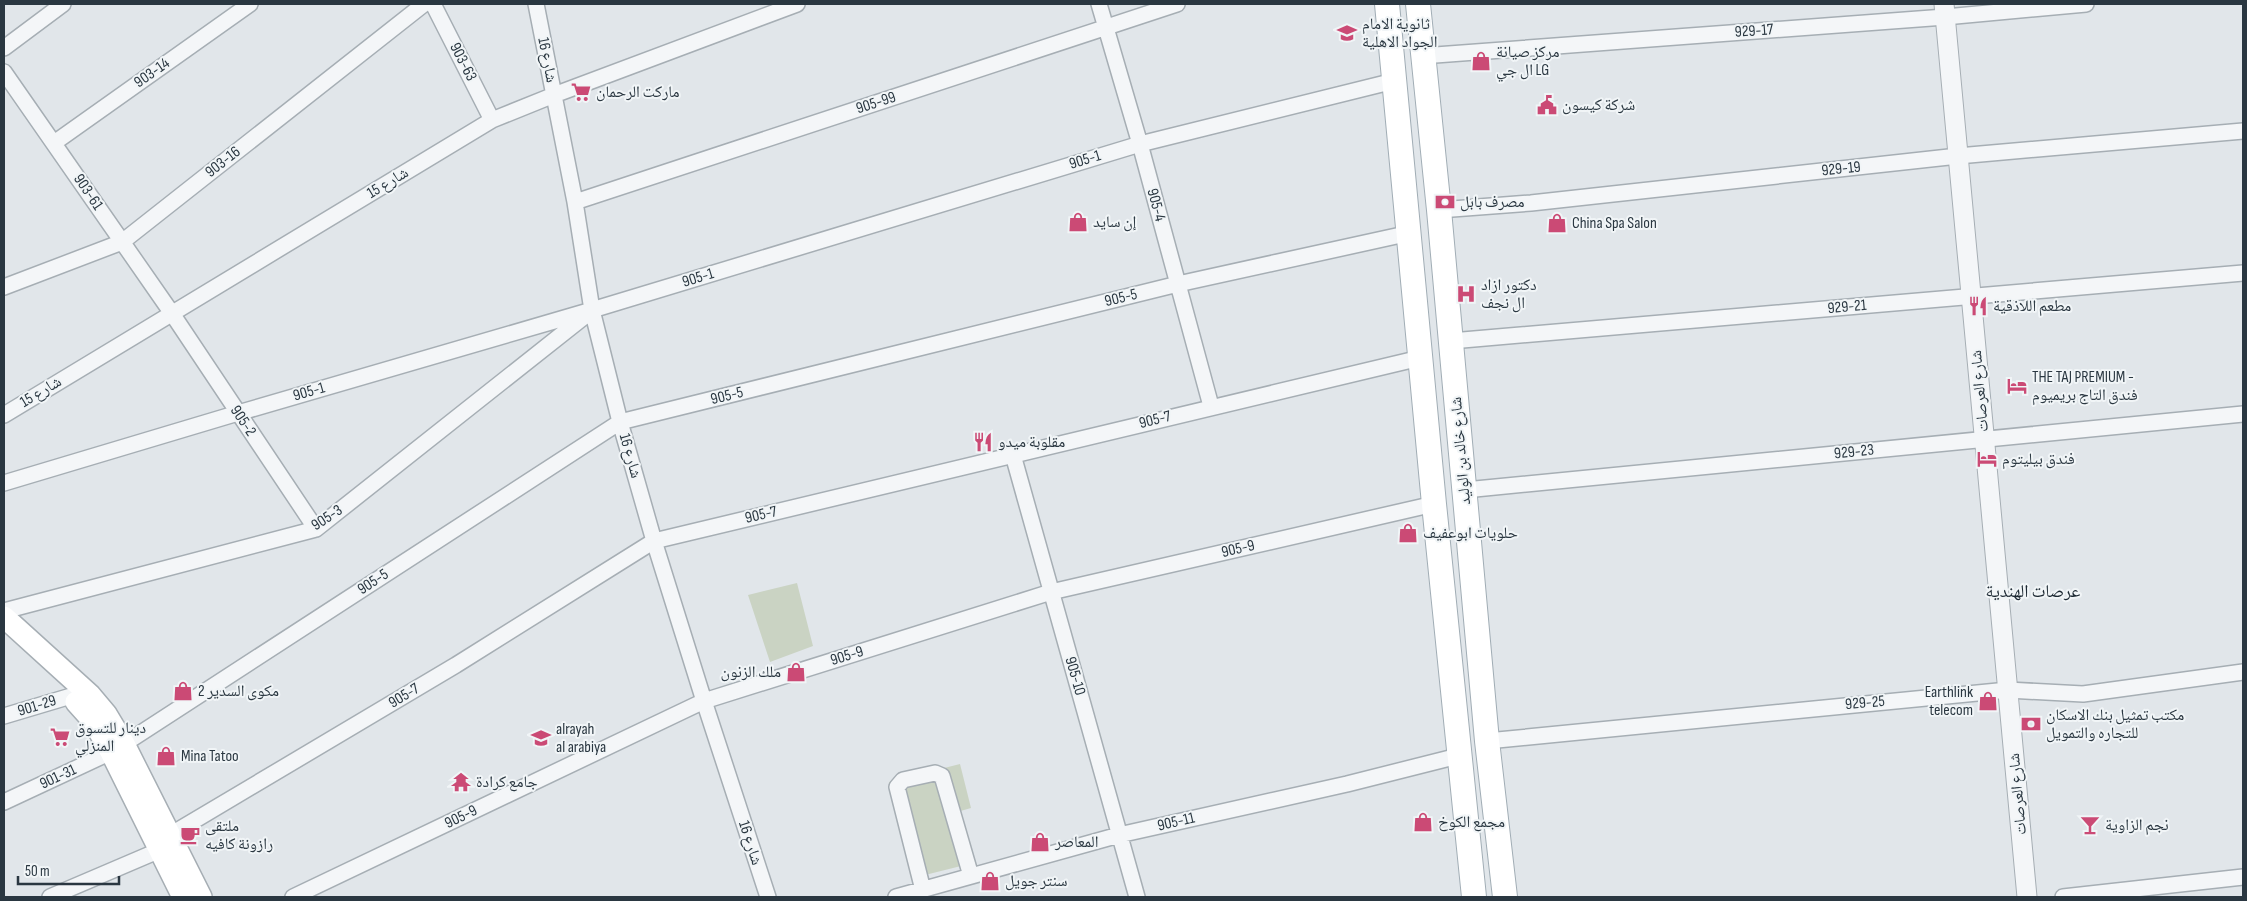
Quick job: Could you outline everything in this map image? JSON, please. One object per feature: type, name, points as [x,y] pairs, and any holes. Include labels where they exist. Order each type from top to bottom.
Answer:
[{"type":"main road","name":"شارع خالد بن الوليد","points":[[1387,4],[1458,756],[1474,897]]},
{"type":"main road","name":"شارع خالد بن الوليد","points":[[1418,4],[1439,210],[1487,741],[1505,897]]},
{"type":"main road","points":[[4,617],[90,695],[106,714],[118,748],[165,842],[201,897]]},
{"type":"main road","points":[[4,636],[71,696],[118,748]]},
{"type":"main road","points":[[165,842],[183,897]]},
{"type":"street","points":[[4,48],[63,4]]},
{"type":"street","name":"903-14","points":[[54,143],[250,4]]},
{"type":"street","name":"903-16","points":[[6,281],[122,242],[424,4]]},
{"type":"street","name":"903-63","points":[[433,4],[492,120]]},
{"type":"street","name":"شارع 16","points":[[536,4],[575,202],[592,310],[620,422],[654,541],[768,897]]},
{"type":"street","name":"شارع 15","points":[[4,415],[171,312],[492,120],[797,4]]},
{"type":"street","name":"905-4","points":[[1099,4],[1140,144],[1211,406]]},
{"type":"street","name":"905-99","points":[[575,202],[1177,4]]},
{"type":"street","name":"929-17","points":[[1422,56],[1945,10],[2086,4]]},
{"type":"street","name":"شارع العرصات","points":[[1945,10],[2027,897]]},
{"type":"street","name":"903-61","points":[[4,72],[171,312]]},
{"type":"street","name":"905-1","points":[[4,483],[592,310],[1140,144],[1394,81]]},
{"type":"street","name":"929-19","points":[[1439,210],[1531,203],[1958,156],[2243,131]]},
{"type":"street","name":"905-5","points":[[118,748],[620,422],[1178,284],[1410,233]]},
{"type":"street","name":"929-21","points":[[1451,341],[2243,273]]},
{"type":"street","name":"905-3","points":[[4,611],[316,529],[592,310]]},
{"type":"street","name":"905-2","points":[[171,312],[316,529]]},
{"type":"street","name":"905-7","points":[[50,897],[165,842],[456,665],[654,541],[1211,406],[1420,358]]},
{"type":"street","name":"929-23","points":[[1465,490],[2243,414]]},
{"type":"street","name":"905-10","points":[[1013,455],[1137,897]]},
{"type":"street","name":"905-9","points":[[293,897],[704,701],[1051,592],[1434,504]]},
{"type":"street","name":"929-25","points":[[1487,741],[2008,690],[2083,694],[2243,672]]},
{"type":"street","name":"901-29","points":[[4,716],[71,696]]},
{"type":"street","name":"901-31","points":[[4,802],[118,748]]},
{"type":"street","name":"905-11","points":[[896,897],[1119,835],[1458,756]]},
{"type":"street","points":[[923,890],[897,787],[903,780],[935,773],[942,776],[971,876]]},
{"type":"street","points":[[2063,897],[2243,877]]},
{"type":"green space","points":[[797,583],[813,646],[770,662],[748,595]]},
{"type":"green space","points":[[960,764],[971,808],[957,812],[969,864],[913,878],[889,782]]},
{"type":"place","name":"ثانوية الامام الجواد الاهلية","points":[[1347,33]]},
{"type":"place","name":"مركز صيانة ال جي LG","points":[[1481,61]]},
{"type":"place","name":"ماركت الرحمان","points":[[581,92]]},
{"type":"place","name":"شركة كيسون","points":[[1547,105]]},
{"type":"place","name":"مصرف بابل","points":[[1445,202]]},
{"type":"place","name":"إن سايد","points":[[1078,222]]},
{"type":"place","name":"China Spa Salon","points":[[1557,223]]},
{"type":"place","name":"دكتور ازاد ال نجف","points":[[1466,294]]},
{"type":"place","name":"مطعم اللاذقية","points":[[1978,306]]},
{"type":"place","name":"THE TAJ PREMIUM - فندق التاج بريميوم","points":[[2017,386]]},
{"type":"place","name":"مقلوبة ميدو","points":[[983,442]]},
{"type":"place","name":"فندق بيليتوم","points":[[1987,459]]},
{"type":"place","name":"حلويات ابوعفيف","points":[[1408,533]]},
{"type":"place","name":"ملك الزنون","points":[[796,672]]},
{"type":"place","name":"مكوى السدير 2","points":[[183,691]]},
{"type":"place","name":"Earthlink telecom","points":[[1988,701]]},
{"type":"place","name":"مكتب تمثيل بنك الاسكان للتجاره والتمويل","points":[[2031,724]]},
{"type":"place","name":"دينار للتسوق المنزلي","points":[[60,737]]},
{"type":"place","name":"alrayah al arabiya","points":[[541,738]]},
{"type":"place","name":"Mina Tatoo","points":[[166,756]]},
{"type":"place","name":"جامع كرادة","points":[[461,782]]},
{"type":"place","name":"مجمع الكوخ","points":[[1423,822]]},
{"type":"place","name":"نجم الزاوية","points":[[2090,825]]},
{"type":"place","name":"ملتقى رازونة كافيه","points":[[190,835]]},
{"type":"place","name":"المعاصر","points":[[1040,842]]},
{"type":"place","name":"سنتر جويل","points":[[990,881]]},
{"type":"district","name":"عرصات الهندية","points":[[2033,591]]}]
